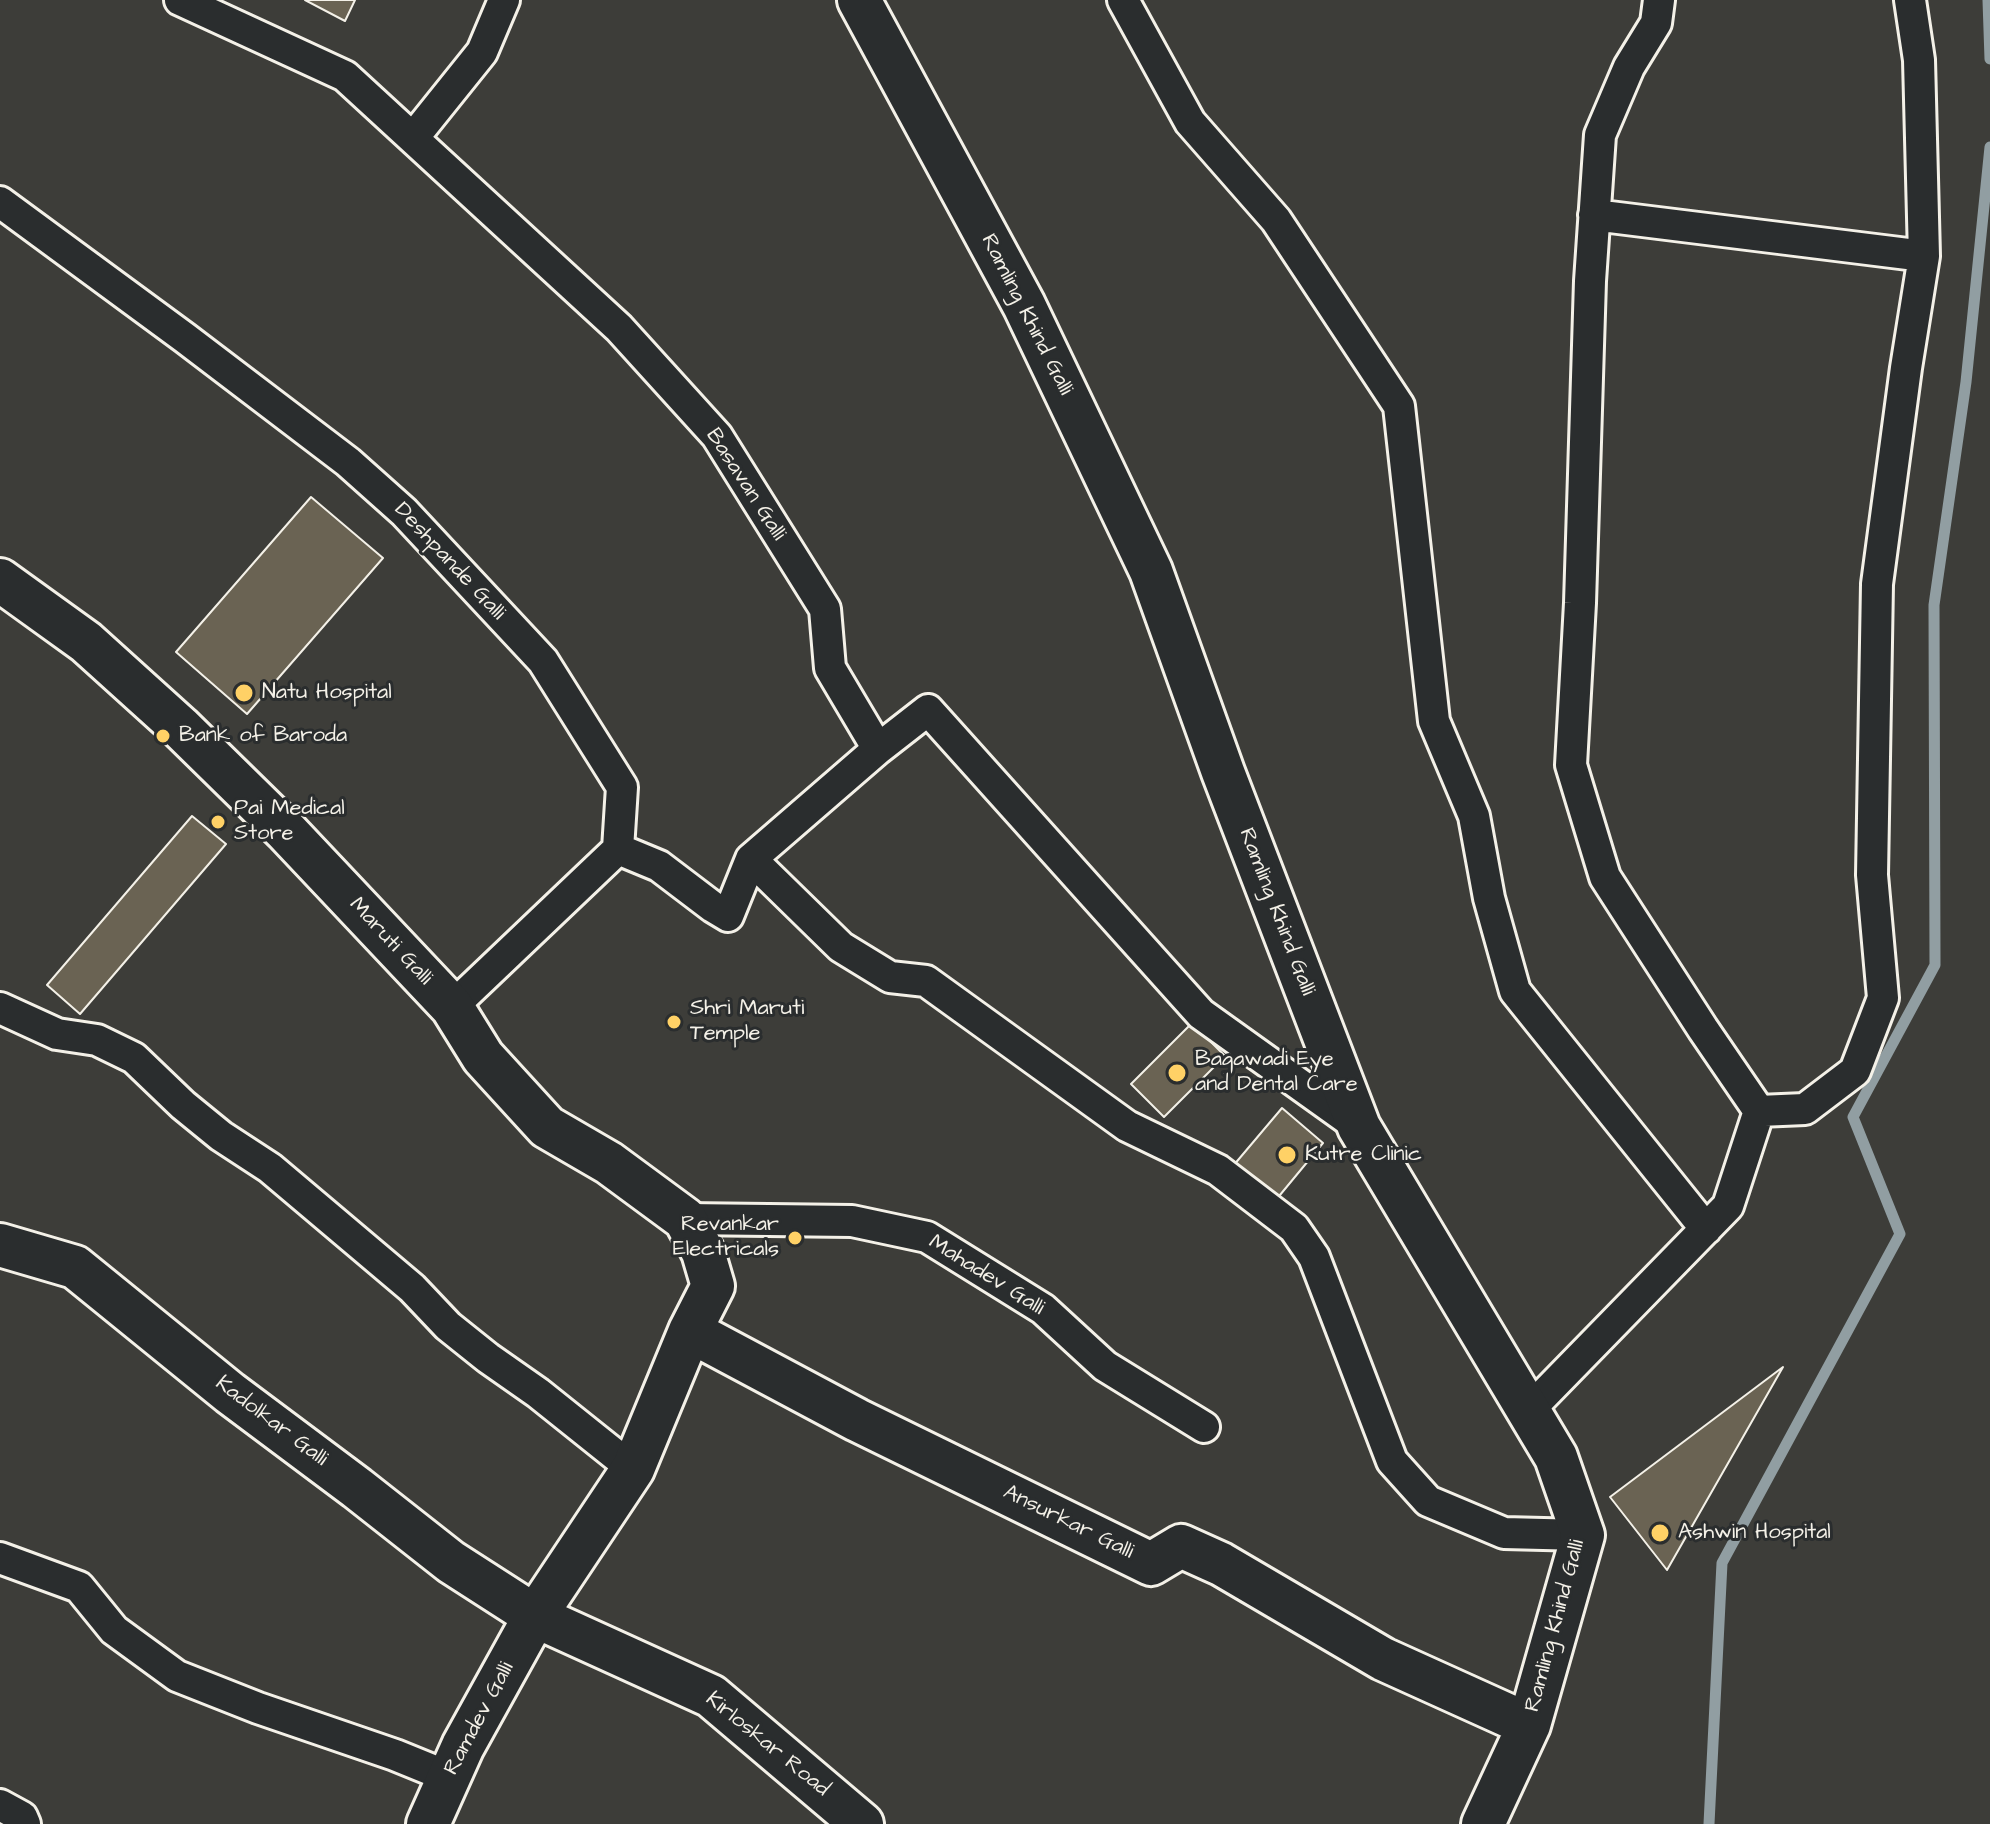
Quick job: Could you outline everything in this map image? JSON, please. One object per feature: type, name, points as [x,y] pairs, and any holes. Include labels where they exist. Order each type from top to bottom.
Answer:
[{"type":"street","name":"Basavan Galli","points":[[180,0],[345,76],[619,328],[717,436],[825,609],[830,668],[878,749]]},
{"type":"street","points":[[413,138],[482,52],[504,0]]},
{"type":"street","name":"Ramling Khind Galli","points":[[859,0],[1024,305],[1151,571],[1223,772],[1359,1127],[1556,1457],[1583,1535],[1529,1725],[1483,1824]]},
{"type":"street","points":[[1123,0],[1190,122],[1276,220],[1399,406],[1434,721],[1474,816],[1489,898],[1515,991],[1706,1229]]},
{"type":"street","points":[[1659,0],[1656,23],[1629,67],[1600,135],[1590,281],[1580,603],[1571,765],[1605,877],[1759,1111]]},
{"type":"street","points":[[1759,1111],[1805,1109],[1855,1071],[1883,998],[1872,875],[1877,584],[1924,256],[1919,60],[1910,0]]},
{"type":"street","name":"Deshpande Galli","points":[[0,202],[348,462],[404,512],[543,661],[622,787],[618,849]]},
{"type":"street","points":[[1594,215],[1924,256]]},
{"type":"street","name":"Maruti Galli","points":[[0,580],[86,642],[180,727],[286,831],[452,1007],[483,1057],[547,1127],[609,1163],[685,1219],[703,1252],[713,1286],[690,1331],[633,1469]]},
{"type":"street","points":[[452,1007],[618,849],[659,866],[728,916],[751,859],[928,710],[1201,1014],[1359,1127]]},
{"type":"street","points":[[751,859],[841,947],[890,977],[926,981],[1127,1126],[1218,1170],[1294,1228],[1314,1257],[1392,1461],[1428,1501],[1504,1533],[1583,1535]]},
{"type":"street","points":[[0,1008],[57,1034],[97,1040],[134,1058],[183,1105],[221,1136],[270,1168],[412,1288],[448,1326],[633,1469]]},
{"type":"street","points":[[1528,1411],[1728,1206],[1759,1111]]},
{"type":"street","name":"Mahadev Galli","points":[[685,1219],[852,1221],[927,1237],[1043,1309],[1105,1366],[1204,1427]]},
{"type":"street","name":"Kadolkar Galli","points":[[0,1245],[75,1267],[230,1393],[451,1562],[535,1616]]},
{"type":"street","name":"Ansurkar Galli","points":[[690,1331],[857,1420],[1151,1564],[1181,1546],[1221,1564],[1383,1659],[1529,1725]]},
{"type":"street","name":"Ramdev Galli","points":[[428,1824],[463,1746],[535,1616],[633,1469]]},
{"type":"street","points":[[0,1558],[79,1587],[114,1630],[177,1676],[449,1777]]},
{"type":"street","name":"Kirloskar Road","points":[[535,1616],[711,1696],[862,1824]]},
{"type":"street","points":[[0,1805],[22,1817],[25,1824]]},
{"type":"building","points":[[305,0],[355,0],[345,21]]},
{"type":"building","points":[[311,497],[383,558],[247,714],[176,652]]},
{"type":"building","points":[[192,816],[226,844],[80,1014],[47,985]]},
{"type":"building","points":[[1192,1023],[1225,1056],[1164,1117],[1131,1084]]},
{"type":"building","points":[[1282,1108],[1323,1143],[1275,1201],[1233,1166]]},
{"type":"building","points":[[1783,1367],[1667,1570],[1610,1497]]},
{"type":"waterway","points":[[1988,0],[1990,59]]},
{"type":"waterway","points":[[1709,1824],[1722,1563],[1900,1234],[1853,1117],[1935,965],[1934,605],[1966,382],[1990,147]]},
{"type":"place","name":"Natu Hospital","points":[[244,693]]},
{"type":"place","name":"Bank of Baroda","points":[[163,736]]},
{"type":"place","name":"Pai Medical Store","points":[[218,822]]},
{"type":"place","name":"Shri Maruti Temple","points":[[674,1022]]},
{"type":"place","name":"Bagawadi Eye and Dental Care","points":[[1177,1073]]},
{"type":"place","name":"Kutre Clinic","points":[[1287,1155]]},
{"type":"place","name":"Revankar Electricals","points":[[795,1238]]},
{"type":"place","name":"Ashwin Hospital","points":[[1660,1533]]}]
